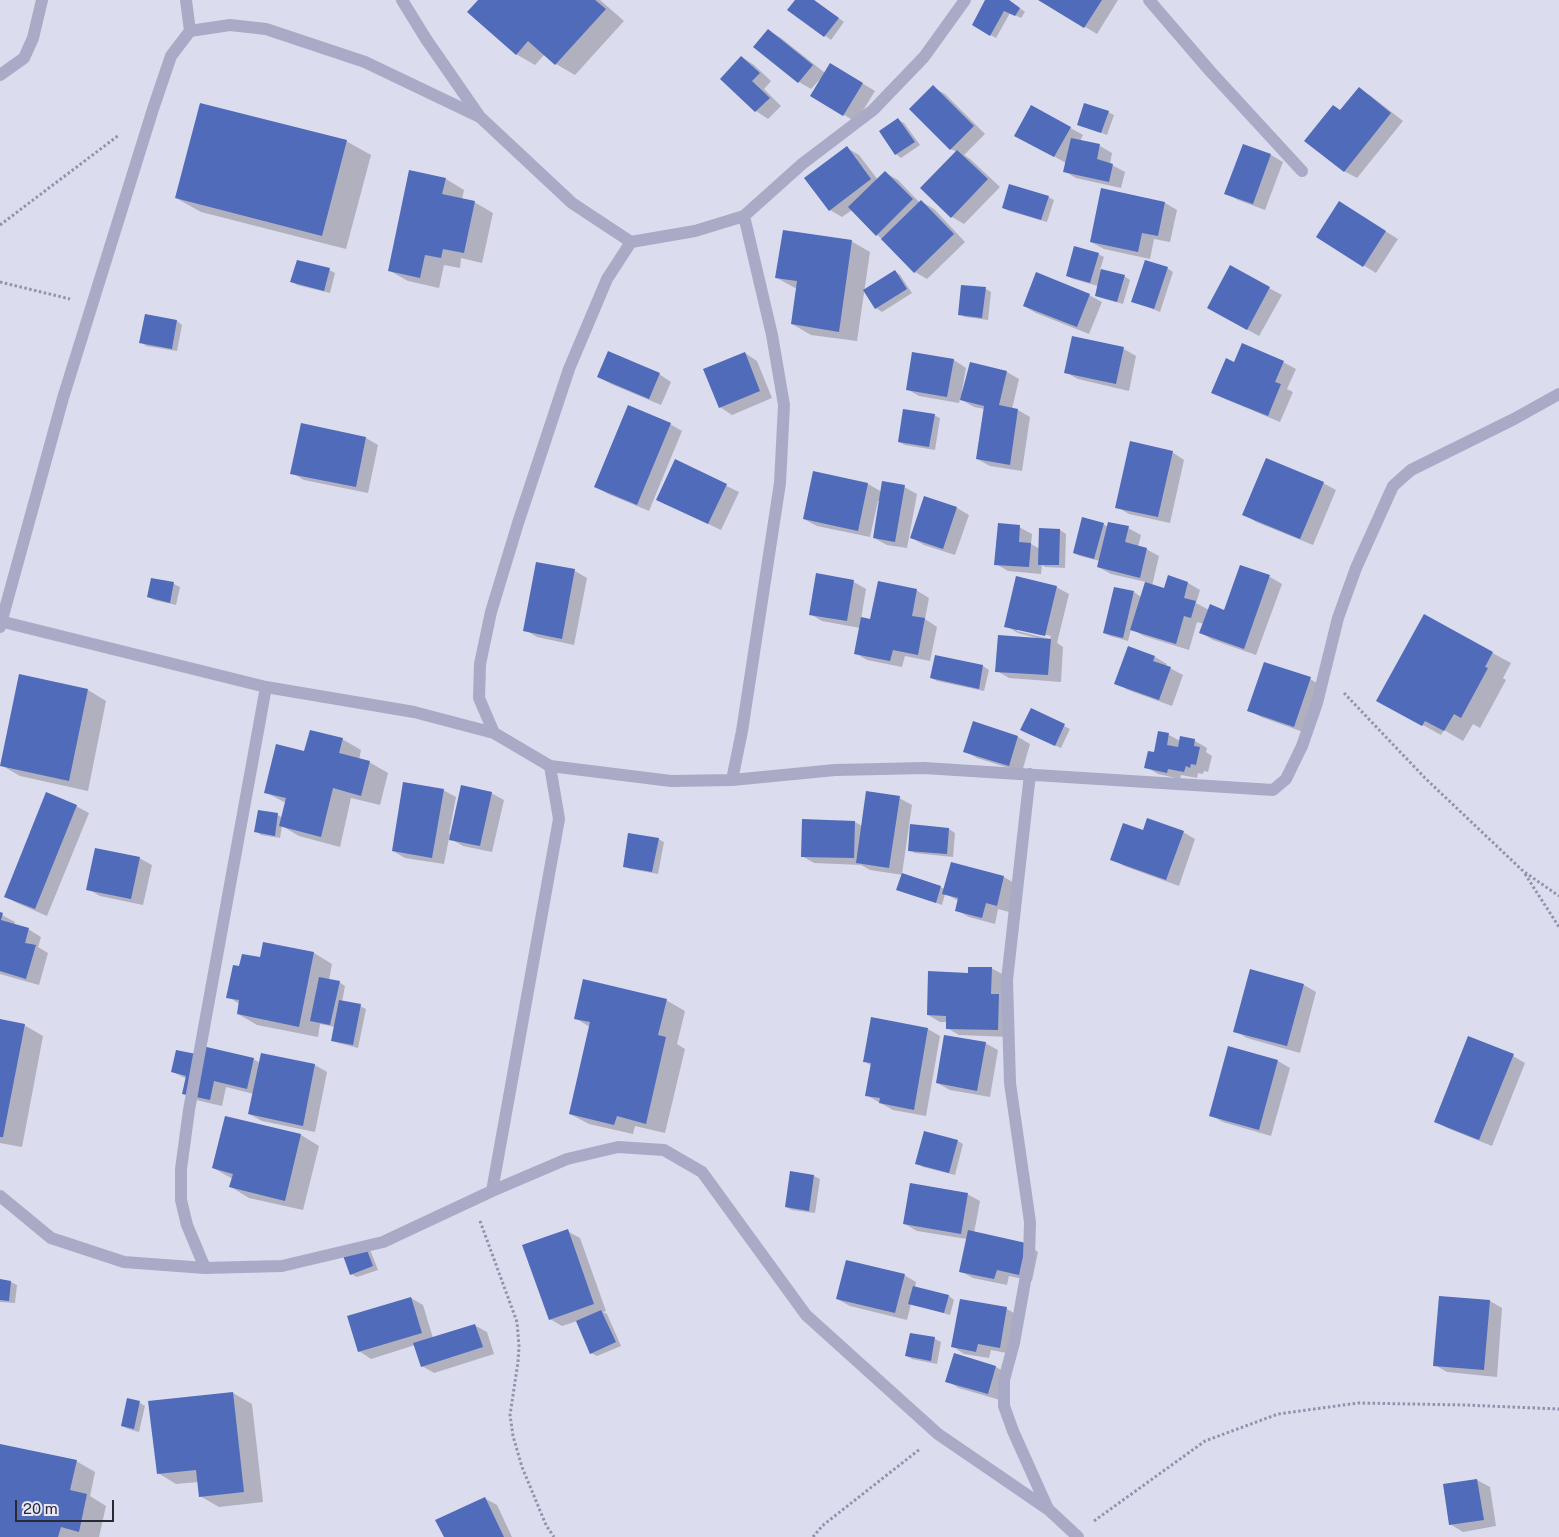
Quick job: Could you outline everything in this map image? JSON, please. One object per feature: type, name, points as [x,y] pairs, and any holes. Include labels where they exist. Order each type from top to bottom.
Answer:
[{"type":"street","points":[[0,75],[24,58],[33,38],[42,0]]},
{"type":"street","points":[[186,0],[190,31],[171,56],[63,398],[0,623],[266,687],[414,712],[494,733],[550,766],[671,781],[732,780],[835,770],[924,768],[1274,790],[1286,779],[1302,746],[1317,703],[1338,618],[1350,585],[1393,486],[1411,470],[1514,420],[1559,394]]},
{"type":"street","points":[[402,0],[426,39],[480,117],[572,202],[631,242],[695,232],[744,216],[802,164],[873,110],[924,57],[965,0]]},
{"type":"street","points":[[1149,0],[1210,72],[1302,171]]},
{"type":"street","points":[[190,31],[230,26],[266,29],[365,62],[480,117]]},
{"type":"street","points":[[732,780],[742,731],[780,483],[784,405],[772,335],[744,216]]},
{"type":"street","points":[[494,733],[479,698],[480,664],[491,612],[569,369],[607,279],[631,242]]},
{"type":"street","points":[[205,1268],[187,1225],[181,1200],[181,1169],[189,1110],[266,687]]},
{"type":"street","points":[[492,1191],[559,819],[550,766]]},
{"type":"street","points":[[1030,774],[1007,980],[1010,1084],[1030,1222],[1029,1259],[1018,1325],[1004,1380],[1004,1406],[1013,1431],[1049,1510]]},
{"type":"street","points":[[0,1196],[52,1238],[124,1262],[205,1268],[282,1266],[383,1242],[492,1191],[568,1159],[618,1148],[664,1150],[702,1172],[806,1315],[938,1434],[1049,1510],[1077,1536]]},
{"type":"path","points":[[0,225],[123,132]]},
{"type":"path","points":[[0,282],[92,305]]},
{"type":"path","points":[[1325,672],[1425,778],[1523,871],[1559,896]]},
{"type":"path","points":[[1523,871],[1559,927]]},
{"type":"path","points":[[472,1201],[517,1322],[518,1362],[510,1415],[513,1436],[522,1466],[546,1525],[554,1537]]},
{"type":"path","points":[[1077,1536],[1205,1441],[1278,1414],[1358,1403],[1559,1409]]},
{"type":"path","points":[[812,1537],[822,1526],[938,1434]]},
{"type":"building","points":[[478,0],[595,0],[606,9],[555,65],[528,41],[516,55],[467,12]]},
{"type":"building","points":[[795,0],[814,0],[839,18],[824,37],[787,10]]},
{"type":"building","points":[[985,0],[1009,0],[1020,8],[1015,16],[1004,11],[990,36],[972,25]]},
{"type":"building","points":[[1038,0],[1102,0],[1084,28]]},
{"type":"building","points":[[768,29],[813,65],[798,83],[753,47]]},
{"type":"building","points":[[741,56],[760,73],[752,81],[770,98],[755,112],[720,79]]},
{"type":"building","points":[[830,63],[863,83],[843,116],[810,96]]},
{"type":"building","points":[[933,85],[974,126],[950,150],[909,109]]},
{"type":"building","points":[[1359,87],[1391,113],[1344,172],[1304,141],[1333,105],[1340,110]]},
{"type":"building","points":[[200,103],[347,140],[322,236],[175,198]]},
{"type":"building","points":[[1084,103],[1109,111],[1101,133],[1077,125]]},
{"type":"building","points":[[1031,105],[1071,127],[1054,157],[1014,136]]},
{"type":"building","points":[[898,118],[915,142],[895,155],[879,131]]},
{"type":"building","points":[[1071,138],[1100,144],[1097,159],[1113,164],[1109,182],[1063,172]]},
{"type":"building","points":[[1243,144],[1271,154],[1253,204],[1224,194]]},
{"type":"building","points":[[847,146],[871,179],[829,211],[804,178]]},
{"type":"building","points":[[957,150],[988,179],[951,218],[920,188]]},
{"type":"building","points":[[409,170],[446,178],[442,194],[475,201],[464,253],[443,249],[441,258],[425,255],[420,278],[388,271]]},
{"type":"building","points":[[885,171],[913,199],[876,236],[848,207]]},
{"type":"building","points":[[1009,184],[1049,196],[1041,220],[1002,208]]},
{"type":"building","points":[[1101,188],[1165,202],[1158,236],[1142,233],[1138,252],[1090,242]]},
{"type":"building","points":[[921,200],[954,234],[914,273],[881,239]]},
{"type":"building","points":[[1339,201],[1386,231],[1363,267],[1316,237]]},
{"type":"building","points":[[783,230],[852,240],[839,332],[791,324],[797,281],[775,278]]},
{"type":"building","points":[[1074,246],[1099,253],[1090,283],[1066,276]]},
{"type":"building","points":[[297,260],[330,268],[324,291],[290,282]]},
{"type":"building","points":[[1145,260],[1168,267],[1154,309],[1131,302]]},
{"type":"building","points":[[1230,265],[1270,287],[1247,330],[1207,308]]},
{"type":"building","points":[[1101,269],[1125,275],[1117,302],[1095,296]]},
{"type":"building","points":[[895,270],[907,289],[875,309],[863,290]]},
{"type":"building","points":[[1036,272],[1090,294],[1077,327],[1023,306]]},
{"type":"building","points":[[961,285],[986,287],[982,318],[958,315]]},
{"type":"building","points":[[145,314],[177,320],[172,349],[139,343]]},
{"type":"building","points":[[1072,336],[1124,347],[1116,384],[1064,373]]},
{"type":"building","points":[[1242,343],[1284,361],[1275,382],[1281,384],[1268,416],[1211,393],[1226,358],[1234,362]]},
{"type":"building","points":[[608,351],[660,373],[649,399],[597,377]]},
{"type":"building","points":[[745,352],[760,391],[719,408],[703,369]]},
{"type":"building","points":[[912,352],[954,359],[947,397],[906,390]]},
{"type":"building","points":[[970,362],[1007,371],[999,405],[1018,409],[1010,465],[976,459],[984,406],[960,400]]},
{"type":"building","points":[[628,405],[671,423],[637,505],[594,487]]},
{"type":"building","points":[[903,409],[935,414],[929,447],[898,442]]},
{"type":"building","points":[[301,423],[366,437],[356,487],[290,474]]},
{"type":"building","points":[[1130,441],[1173,451],[1158,517],[1115,508]]},
{"type":"building","points":[[1266,458],[1324,482],[1300,539],[1242,515]]},
{"type":"building","points":[[675,459],[727,484],[708,524],[656,500]]},
{"type":"building","points":[[813,471],[868,483],[858,531],[803,519]]},
{"type":"building","points":[[882,481],[905,485],[895,542],[873,538]]},
{"type":"building","points":[[924,496],[957,507],[943,549],[910,538]]},
{"type":"building","points":[[1082,517],[1104,523],[1094,559],[1073,553]]},
{"type":"building","points":[[1108,522],[1129,526],[1125,542],[1147,548],[1140,578],[1097,567]]},
{"type":"building","points":[[998,523],[1020,525],[1019,542],[1031,543],[1029,567],[994,565]]},
{"type":"building","points":[[1039,528],[1060,529],[1059,565],[1038,565]]},
{"type":"building","points":[[536,562],[575,569],[562,639],[523,631]]},
{"type":"building","points":[[1240,565],[1270,575],[1244,649],[1199,633],[1210,604],[1224,610]]},
{"type":"building","points":[[816,573],[854,580],[847,621],[809,615]]},
{"type":"building","points":[[1168,575],[1188,582],[1184,598],[1196,601],[1191,618],[1184,616],[1176,644],[1130,630],[1145,582],[1164,588]]},
{"type":"building","points":[[1016,576],[1057,586],[1045,636],[1004,627]]},
{"type":"building","points":[[151,578],[174,582],[170,603],[147,597]]},
{"type":"building","points":[[878,581],[917,589],[912,616],[925,618],[918,655],[893,650],[890,661],[854,654],[861,617],[870,619]]},
{"type":"building","points":[[1114,587],[1134,591],[1123,638],[1103,633]]},
{"type":"building","points":[[1424,614],[1493,652],[1485,667],[1488,668],[1461,718],[1454,714],[1444,731],[1425,721],[1422,726],[1376,701]]},
{"type":"building","points":[[998,635],[1051,639],[1048,675],[995,672]]},
{"type":"building","points":[[1128,646],[1155,656],[1153,661],[1171,667],[1159,700],[1114,684]]},
{"type":"building","points":[[935,655],[983,665],[979,689],[930,678]]},
{"type":"building","points":[[1264,662],[1311,677],[1294,727],[1247,711]]},
{"type":"building","points":[[19,674],[88,689],[69,781],[0,766]]},
{"type":"building","points":[[1031,708],[1065,724],[1055,746],[1020,730]]},
{"type":"building","points":[[973,721],[1018,736],[1009,766],[963,752]]},
{"type":"building","points":[[310,730],[343,738],[339,753],[370,761],[361,796],[333,788],[321,837],[279,826],[286,798],[264,793],[276,744],[304,751]]},
{"type":"building","points":[[1158,731],[1169,733],[1167,745],[1178,747],[1180,736],[1195,739],[1194,746],[1200,747],[1196,765],[1191,764],[1190,768],[1186,766],[1184,772],[1168,769],[1167,773],[1144,768],[1148,751],[1154,752]]},
{"type":"building","points":[[403,782],[444,789],[432,858],[392,851]]},
{"type":"building","points":[[461,785],[492,792],[480,846],[449,840]]},
{"type":"building","points":[[866,791],[900,796],[889,868],[856,863]]},
{"type":"building","points":[[46,792],[77,805],[35,909],[4,897]]},
{"type":"building","points":[[258,810],[278,813],[275,836],[254,832]]},
{"type":"building","points":[[1147,818],[1184,831],[1166,880],[1110,860],[1123,823],[1143,830]]},
{"type":"building","points":[[802,819],[855,821],[854,858],[801,857]]},
{"type":"building","points":[[910,824],[949,828],[947,854],[908,851]]},
{"type":"building","points":[[628,833],[659,838],[652,872],[623,867]]},
{"type":"building","points":[[95,848],[140,857],[131,899],[86,890]]},
{"type":"building","points":[[951,862],[1004,876],[997,906],[986,903],[982,918],[955,911],[958,898],[942,894]]},
{"type":"building","points":[[902,873],[941,886],[936,903],[896,890]]},
{"type":"building","points":[[0,912],[3,913],[1,920],[29,928],[25,943],[36,945],[26,979],[0,971]]},
{"type":"building","points":[[263,942],[314,952],[299,1027],[237,1014],[239,1000],[226,998],[233,965],[239,966],[242,954],[260,957]]},
{"type":"building","points":[[968,967],[992,967],[991,994],[999,994],[998,1030],[946,1029],[946,1016],[927,1015],[928,971],[968,973]]},
{"type":"building","points":[[1250,969],[1304,984],[1287,1046],[1233,1032]]},
{"type":"building","points":[[319,977],[340,981],[330,1025],[310,1021]]},
{"type":"building","points":[[583,979],[667,999],[658,1035],[666,1037],[646,1124],[617,1116],[614,1125],[569,1114],[590,1022],[574,1019]]},
{"type":"building","points":[[339,1000],[361,1004],[353,1045],[331,1041]]},
{"type":"building","points":[[871,1017],[928,1028],[914,1110],[879,1103],[880,1098],[865,1096],[871,1063],[863,1062]]},
{"type":"building","points":[[0,1019],[25,1024],[3,1137],[0,1137]]},
{"type":"building","points":[[944,1035],[986,1042],[977,1091],[936,1083]]},
{"type":"building","points":[[1468,1036],[1514,1054],[1479,1140],[1434,1122]]},
{"type":"building","points":[[198,1045],[254,1058],[247,1089],[214,1081],[210,1100],[182,1094],[186,1076],[171,1072],[176,1050],[196,1054]]},
{"type":"building","points":[[1228,1046],[1278,1060],[1259,1130],[1209,1116]]},
{"type":"building","points":[[261,1053],[315,1064],[303,1126],[248,1114]]},
{"type":"building","points":[[225,1116],[301,1134],[285,1201],[229,1187],[233,1174],[212,1168]]},
{"type":"building","points":[[924,1131],[958,1140],[949,1173],[915,1164]]},
{"type":"building","points":[[790,1171],[814,1175],[809,1211],[785,1207]]},
{"type":"building","points":[[910,1183],[968,1193],[961,1234],[903,1224]]},
{"type":"building","points":[[568,1229],[594,1304],[549,1320],[522,1245]]},
{"type":"building","points":[[968,1230],[1026,1243],[1019,1275],[997,1270],[994,1279],[959,1272]]},
{"type":"building","points":[[364,1242],[373,1266],[350,1275],[341,1250]]},
{"type":"building","points":[[846,1260],[905,1274],[895,1313],[836,1299]]},
{"type":"building","points":[[0,1279],[11,1281],[9,1301],[0,1300]]},
{"type":"building","points":[[913,1286],[949,1295],[944,1313],[908,1304]]},
{"type":"building","points":[[1439,1296],[1490,1300],[1484,1370],[1433,1366]]},
{"type":"building","points":[[411,1297],[422,1333],[358,1352],[347,1316]]},
{"type":"building","points":[[960,1299],[1007,1307],[1000,1348],[978,1344],[976,1352],[951,1347]]},
{"type":"building","points":[[601,1310],[616,1342],[590,1354],[576,1321]]},
{"type":"building","points":[[475,1324],[483,1347],[421,1367],[413,1343]]},
{"type":"building","points":[[910,1333],[935,1337],[931,1361],[905,1356]]},
{"type":"building","points":[[954,1353],[996,1366],[988,1394],[945,1382]]},
{"type":"building","points":[[233,1392],[244,1492],[199,1497],[196,1470],[157,1474],[148,1401]]},
{"type":"building","points":[[127,1398],[140,1401],[134,1429],[121,1426]]},
{"type":"building","points":[[0,1444],[77,1460],[70,1490],[87,1494],[79,1532],[61,1527],[58,1537],[0,1537]]},
{"type":"building","points":[[1477,1479],[1484,1520],[1449,1525],[1443,1484]]},
{"type":"building","points":[[485,1497],[504,1537],[444,1537],[435,1520]]}]
